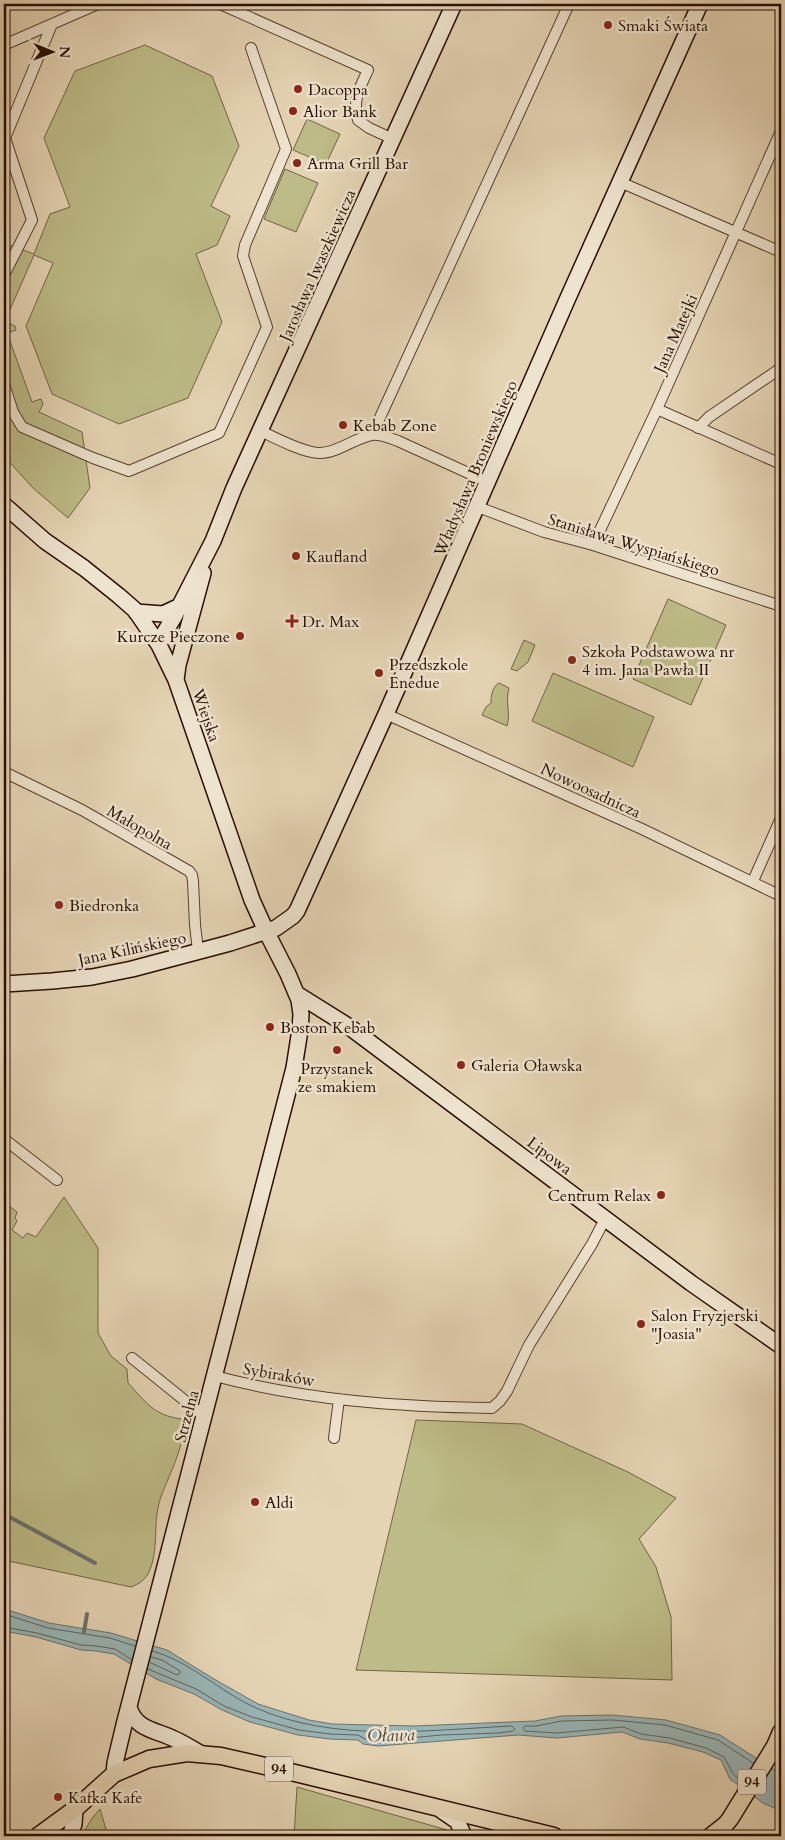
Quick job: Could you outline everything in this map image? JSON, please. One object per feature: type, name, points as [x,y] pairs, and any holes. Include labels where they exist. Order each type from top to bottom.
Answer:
[{"type":"main road","name":"94","points":[[710,1836],[730,1819],[779,1739]]},
{"type":"main road","name":"94","points":[[38,1836],[75,1809],[114,1774],[155,1757],[177,1753],[200,1753],[276,1769],[438,1808],[518,1831],[554,1836]]},
{"type":"street","points":[[4,45],[98,4]]},
{"type":"street","points":[[220,4],[368,70],[357,94],[356,108],[358,120],[369,128],[393,139]]},
{"type":"street","name":"Jarosława Iwaszkiewicza","points":[[176,680],[186,631],[213,541],[234,488],[454,4]]},
{"type":"street","points":[[372,435],[569,4]]},
{"type":"street","name":"Władysława Broniewskiego","points":[[266,931],[286,922],[300,908],[700,4]]},
{"type":"street","points":[[776,4],[781,6]]},
{"type":"street","points":[[4,276],[32,220],[6,138],[52,24]]},
{"type":"street","points":[[4,384],[13,412],[22,427],[92,458],[129,471],[219,433],[267,327],[243,256],[245,245],[286,149],[251,48]]},
{"type":"street","name":"Jana Matejki","points":[[593,545],[657,409],[781,131]]},
{"type":"street","points":[[620,182],[781,252]]},
{"type":"street","points":[[698,428],[709,417],[781,368]]},
{"type":"street","points":[[657,409],[781,464]]},
{"type":"street","points":[[261,431],[310,452],[319,453],[331,451],[372,435],[385,437],[398,441],[488,482]]},
{"type":"street","name":"Wiejska","points":[[4,505],[45,541],[106,584],[136,612],[160,646],[176,680],[252,900],[296,994]]},
{"type":"street","name":"Stanisława Wyspiańskiego","points":[[478,507],[544,532],[593,545],[781,606]]},
{"type":"street","name":"Jarosława Iwaszkiewicza","points":[[160,646],[163,635],[213,541]]},
{"type":"street","points":[[136,612],[163,614],[178,607]]},
{"type":"street","points":[[160,646],[165,647],[174,644],[186,631]]},
{"type":"street","name":"Nowoosadnicza","points":[[386,714],[753,881],[781,896]]},
{"type":"street","name":"Małopolna","points":[[4,772],[82,810],[189,871],[193,881],[198,951]]},
{"type":"street","points":[[753,881],[781,818]]},
{"type":"street","name":"Jana Kilińskiego","points":[[4,984],[52,981],[132,969],[266,931]]},
{"type":"street","name":"Strzelna","points":[[114,1774],[130,1705],[294,1068],[301,1014],[296,994]]},
{"type":"street","name":"Lipowa","points":[[296,994],[352,1029],[691,1284],[781,1346]]},
{"type":"street","points":[[4,1139],[57,1180]]},
{"type":"street","name":"Sybiraków","points":[[215,1376],[267,1389],[344,1400],[492,1408],[507,1391],[529,1345],[592,1244],[605,1219]]},
{"type":"street","points":[[132,1358],[204,1416]]},
{"type":"street","points":[[334,1438],[344,1400]]},
{"type":"street","points":[[130,1705],[134,1718],[146,1729],[170,1736],[200,1753]]},
{"type":"street","points":[[438,1808],[457,1821],[464,1836]]},
{"type":"street","points":[[70,1836],[74,1824],[75,1809]]},
{"type":"street","points":[[500,1836],[518,1831]]},
{"type":"shaded area","points":[[145,45],[212,76],[239,146],[211,206],[230,216],[217,245],[196,254],[222,322],[188,398],[119,424],[52,394],[26,326],[53,263],[34,255],[5,321],[15,326],[16,330],[7,333],[32,402],[41,399],[43,404],[39,412],[82,432],[90,488],[68,518],[33,488],[4,456],[4,243],[34,254],[50,214],[70,207],[44,138],[75,71]]},
{"type":"shaded area","points":[[307,119],[340,134],[326,164],[293,150]]},
{"type":"shaded area","points":[[285,169],[318,183],[296,232],[264,219]]},
{"type":"shaded area","points":[[668,599],[726,625],[691,705],[633,679]]},
{"type":"shaded area","points":[[524,640],[535,645],[528,662],[517,671],[511,669]]},
{"type":"shaded area","points":[[553,673],[654,717],[633,767],[532,721]]},
{"type":"shaded area","points":[[499,683],[509,688],[507,726],[482,715],[486,707],[491,703],[493,689]]},
{"type":"shaded area","points":[[64,1197],[98,1248],[98,1333],[111,1356],[127,1369],[128,1383],[145,1402],[163,1414],[181,1419],[183,1428],[180,1449],[159,1503],[152,1564],[146,1577],[131,1587],[4,1560],[4,1202],[17,1212],[15,1218],[17,1221],[12,1230],[23,1238],[27,1233],[36,1237]]},
{"type":"shaded area","points":[[416,1420],[522,1424],[628,1472],[676,1498],[639,1539],[656,1567],[671,1617],[672,1680],[356,1670]]},
{"type":"shaded area","points":[[297,1787],[447,1830],[449,1836],[294,1836]]},
{"type":"shaded area","points":[[100,1809],[108,1836],[81,1836],[93,1817]]},
{"type":"water","name":"Oława","points":[[4,1609],[49,1623],[111,1633],[167,1650],[258,1704],[309,1720],[332,1724],[414,1726],[535,1721],[561,1716],[613,1715],[666,1720],[720,1735],[781,1774],[781,1811],[763,1803],[730,1779],[721,1760],[703,1752],[668,1743],[640,1739],[622,1732],[557,1738],[518,1735],[378,1746],[363,1744],[358,1740],[298,1735],[250,1722],[222,1710],[194,1694],[156,1679],[114,1654],[81,1650],[36,1637],[4,1631]]},
{"type":"waterway","points":[[4,1514],[95,1563]]},
{"type":"waterway","points":[[84,1632],[87,1614]]},
{"type":"place","name":"Smaki Świata","points":[[608,25]]},
{"type":"place","name":"Dacoppa","points":[[298,89]]},
{"type":"place","name":"Alior Bank","points":[[293,111]]},
{"type":"place","name":"Arma Grill Bar","points":[[297,163]]},
{"type":"place","name":"Kebab Zone","points":[[343,425]]},
{"type":"place","name":"Kaufland","points":[[296,556]]},
{"type":"place","name":"Dr. Max","points":[[292,621]]},
{"type":"place","name":"Kurcze Pieczone","points":[[240,636]]},
{"type":"place","name":"Szkoła Podstawowa nr 4 im. Jana Pawła II","points":[[572,660]]},
{"type":"place","name":"Przedszkole Enedue","points":[[379,673]]},
{"type":"place","name":"Biedronka","points":[[59,905]]},
{"type":"place","name":"Boston Kebab","points":[[270,1027]]},
{"type":"place","name":"Przystanek ze smakiem","points":[[337,1050]]},
{"type":"place","name":"Galeria Oławska","points":[[461,1065]]},
{"type":"place","name":"Centrum Relax","points":[[661,1195]]},
{"type":"place","name":"Salon Fryzjerski \"Joasia\"","points":[[641,1324]]},
{"type":"place","name":"Aldi","points":[[255,1502]]},
{"type":"place","name":"Kafka Kafe","points":[[58,1797]]}]
